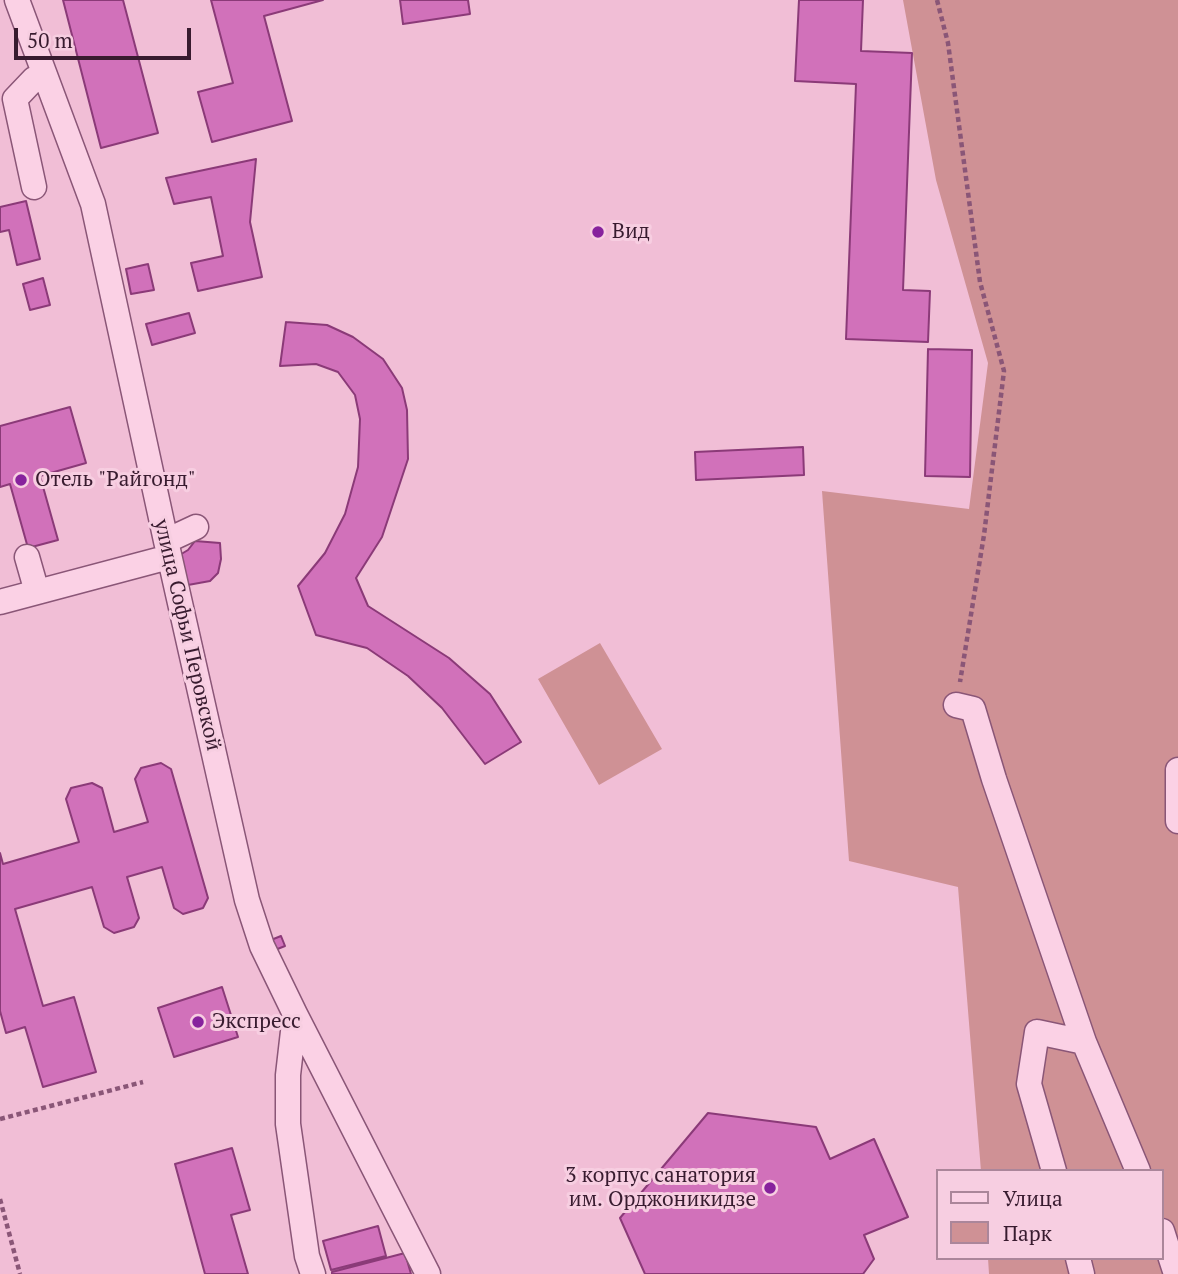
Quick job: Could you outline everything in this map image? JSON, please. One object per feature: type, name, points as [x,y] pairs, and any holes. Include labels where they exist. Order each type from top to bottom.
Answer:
[{"type":"street","name":"улица Софьи Перовской","points":[[17,0],[93,204],[247,900],[262,946],[428,1274]]},
{"type":"street","points":[[34,187],[15,99],[34,79],[45,75]]},
{"type":"street","points":[[0,602],[168,549],[196,527]]},
{"type":"street","points":[[27,557],[37,592]]},
{"type":"street","points":[[956,705],[974,709],[999,793],[1084,1042],[1137,1169]]},
{"type":"street","points":[[1178,770],[1178,821]]},
{"type":"street","points":[[295,1014],[288,1075],[288,1124],[307,1256],[313,1274]]},
{"type":"street","points":[[1053,1169],[1029,1084],[1037,1032],[1084,1042]]},
{"type":"street","points":[[1164,1237],[1176,1274]]},
{"type":"path","points":[[937,0],[948,43],[980,282],[1004,371],[984,535],[956,705]]},
{"type":"path","points":[[0,1119],[143,1082]]},
{"type":"path","points":[[0,1199],[20,1274]]},
{"type":"green space","points":[[903,0],[1178,0],[1178,1274],[989,1274],[988,1260],[1164,1260],[1164,1169],[981,1169],[958,887],[849,861],[822,491],[969,509],[988,363],[936,180]]},
{"type":"green space","points":[[600,643],[662,749],[599,785],[538,679]]},
{"type":"building","points":[[63,0],[123,0],[158,133],[101,148]]},
{"type":"building","points":[[211,0],[323,0],[264,16],[292,121],[212,142],[198,92],[233,83]]},
{"type":"building","points":[[400,0],[468,0],[470,14],[403,24]]},
{"type":"building","points":[[799,0],[863,0],[861,51],[912,53],[903,290],[930,291],[928,342],[846,339],[856,84],[795,81]]},
{"type":"building","points":[[256,159],[250,222],[262,277],[198,291],[191,263],[223,256],[211,197],[174,204],[166,178]]},
{"type":"building","points":[[26,201],[40,259],[17,265],[9,230],[0,232],[0,207]]},
{"type":"building","points":[[148,264],[154,290],[131,294],[126,269]]},
{"type":"building","points":[[43,278],[50,305],[30,310],[23,284]]},
{"type":"building","points":[[189,313],[195,333],[152,345],[146,324]]},
{"type":"building","points":[[286,322],[327,325],[353,337],[383,359],[402,388],[407,410],[408,459],[382,537],[356,578],[368,606],[449,658],[490,694],[521,742],[485,764],[442,708],[408,676],[367,648],[316,635],[298,586],[325,553],[345,514],[358,467],[360,419],[355,395],[338,372],[316,364],[280,366]]},
{"type":"building","points":[[928,349],[972,350],[970,477],[925,476]]},
{"type":"building","name":"Отель \"Райгонд\"","points":[[70,407],[86,463],[40,476],[58,540],[28,548],[10,484],[0,487],[0,426]]},
{"type":"building","points":[[803,447],[804,475],[696,480],[695,452]]},
{"type":"building","points":[[195,541],[220,543],[221,559],[218,573],[210,581],[188,585],[178,556],[188,550]]},
{"type":"building","points":[[161,763],[171,769],[208,898],[203,908],[183,914],[174,908],[162,867],[127,877],[139,918],[134,927],[114,933],[104,927],[92,887],[15,909],[43,1006],[74,997],[96,1072],[43,1087],[25,1027],[6,1033],[0,1011],[0,853],[3,864],[79,842],[66,799],[71,788],[92,783],[102,788],[114,832],[148,822],[135,779],[141,768]]},
{"type":"building","points":[[281,936],[285,946],[275,950],[271,940]]},
{"type":"building","name":"Экспресс","points":[[222,987],[238,1037],[174,1057],[158,1008]]},
{"type":"building","name":"3 корпус санатория им. Орджоникидзе","points":[[708,1113],[816,1127],[830,1159],[874,1139],[908,1217],[864,1235],[874,1259],[863,1274],[645,1274],[620,1218]]},
{"type":"building","points":[[232,1148],[250,1210],[231,1215],[248,1274],[205,1274],[175,1164]]},
{"type":"building","points":[[378,1226],[386,1256],[331,1270],[323,1241]]},
{"type":"building","points":[[405,1253],[411,1274],[332,1274],[332,1272]]},
{"type":"place","name":"Вид","points":[[598,232]]},
{"type":"place","name":"Отель \"Райгонд\"","points":[[21,480]]},
{"type":"place","name":"Экспресс","points":[[198,1022]]},
{"type":"place","name":"3 корпус санатория им. Орджоникидзе","points":[[770,1188]]}]
